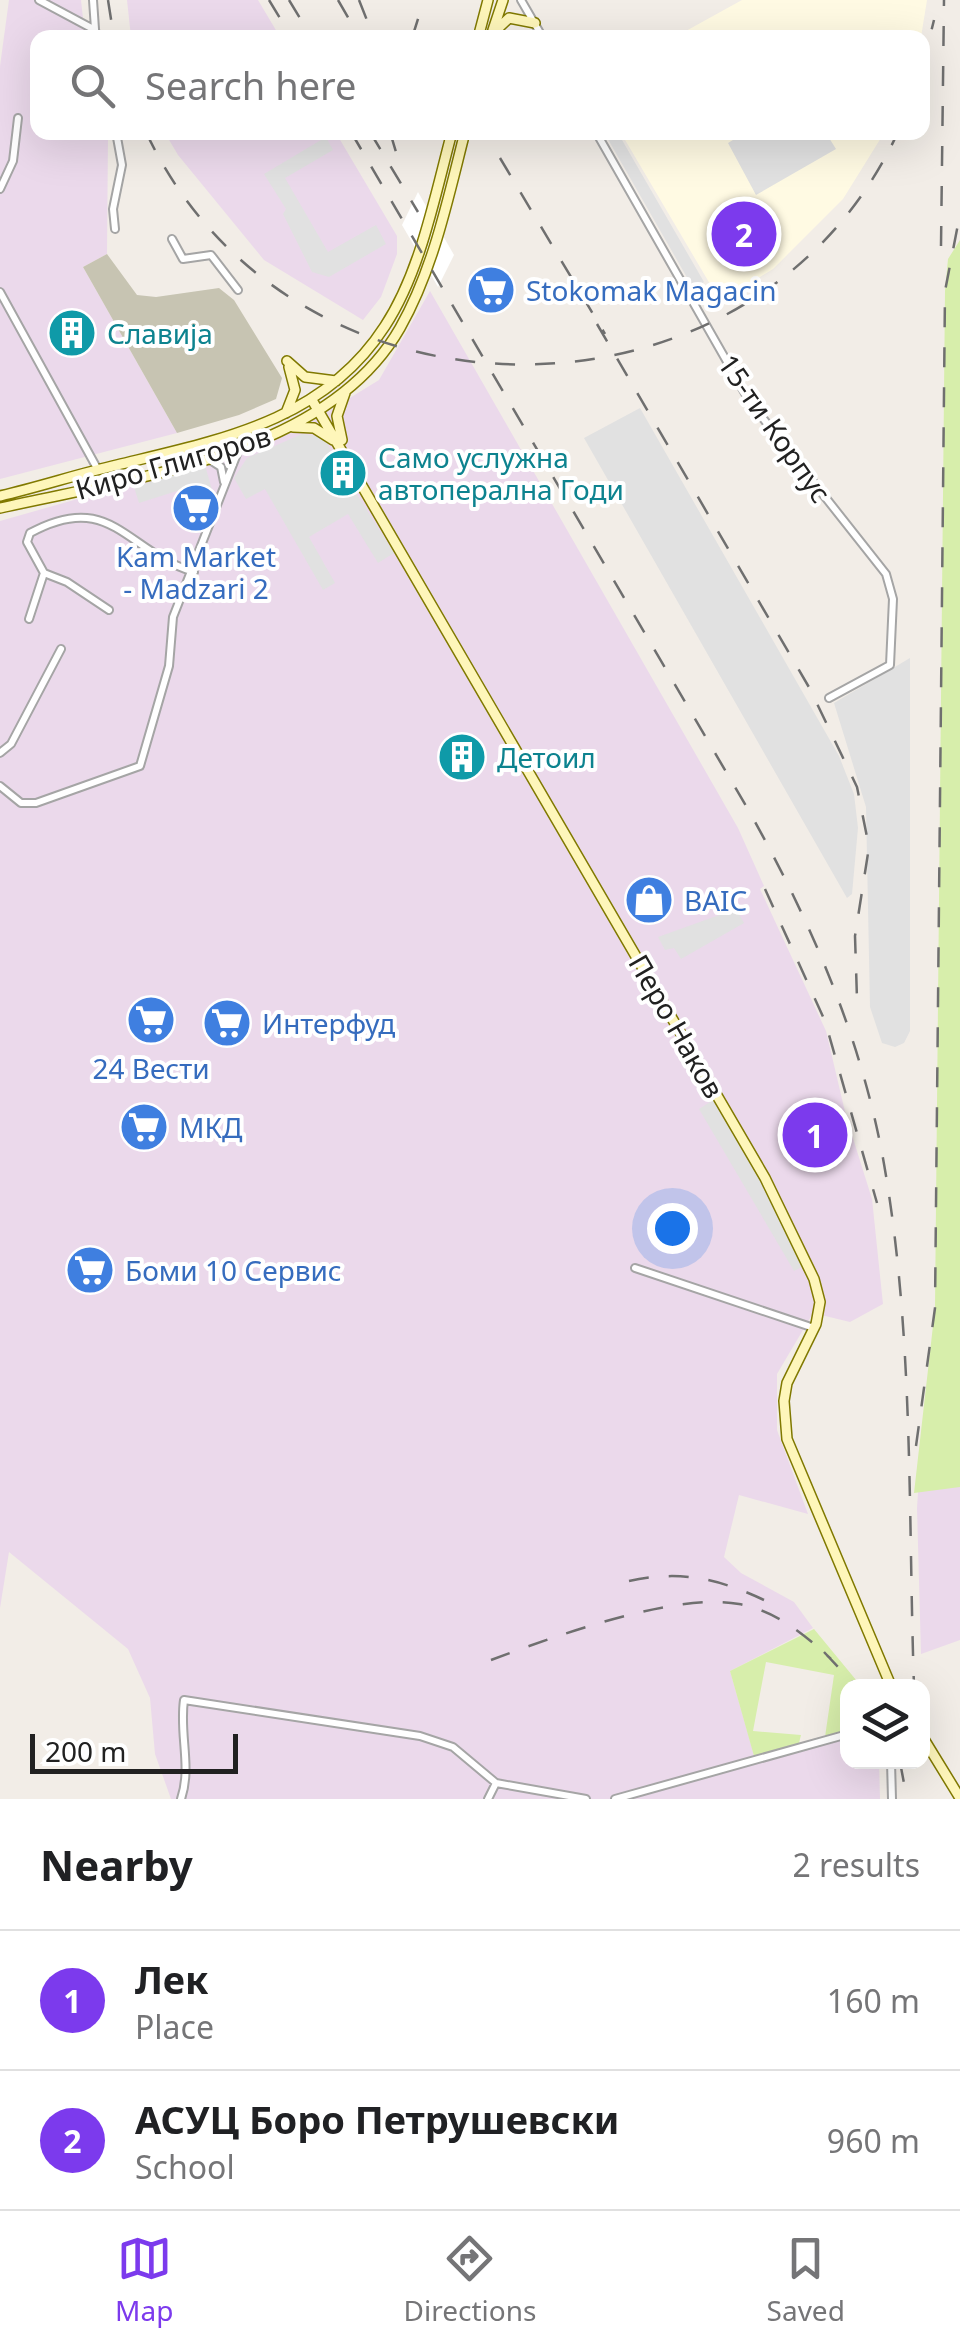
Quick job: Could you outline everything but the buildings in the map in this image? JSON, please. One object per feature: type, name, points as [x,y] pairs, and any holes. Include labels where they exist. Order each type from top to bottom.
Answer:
[{"type":"street","points":[[40,0],[90,30]]},
{"type":"street","points":[[94,0],[97,30]]},
{"type":"street","points":[[480,30],[488,0]]},
{"type":"street","points":[[493,30],[503,0]]},
{"type":"street","points":[[522,0],[539,30]]},
{"type":"street","points":[[497,30],[509,18],[535,22]]},
{"type":"street","points":[[0,189],[13,161],[18,118]]},
{"type":"street","points":[[115,229],[113,209],[122,164],[118,140]]},
{"type":"street","name":"Киро Глигоров","points":[[0,496],[224,441],[284,416],[338,380],[369,348],[398,303],[449,140]]},
{"type":"street","name":"Киро Глигоров","points":[[0,508],[240,449],[290,427],[348,387],[381,355],[404,319],[434,244],[463,140]]},
{"type":"street","name":"15-ти Корпус","points":[[601,140],[750,402],[892,585],[890,666],[829,698]]},
{"type":"street","points":[[172,239],[183,259],[212,255],[238,290]]},
{"type":"street","points":[[0,292],[98,470]]},
{"type":"street","points":[[284,416],[295,390],[287,361],[312,380],[338,380]]},
{"type":"street","points":[[345,452],[337,416],[348,387]]},
{"type":"street","name":"Перо Наков","points":[[312,400],[771,1189],[819,1292],[814,1328],[787,1383],[787,1439],[889,1679]]},
{"type":"street","points":[[290,427],[321,430],[345,452]]},
{"type":"street","points":[[0,786],[10,798],[36,803],[140,766],[169,666],[174,617],[240,449]]},
{"type":"street","points":[[207,458],[221,467],[225,483]]},
{"type":"street","points":[[29,618],[44,573],[27,536],[42,526],[81,515],[118,528],[174,566],[194,572]]},
{"type":"street","points":[[44,573],[67,582],[108,610]]},
{"type":"street","points":[[0,754],[11,744],[61,650]]},
{"type":"street","points":[[634,1268],[814,1328]]},
{"type":"street","points":[[181,1799],[187,1780],[181,1722],[184,1700],[437,1740],[470,1759],[496,1783],[586,1799]]},
{"type":"street","points":[[615,1799],[840,1736]]},
{"type":"street","points":[[930,1749],[960,1798]]},
{"type":"street","points":[[892,1769],[892,1799]]},
{"type":"street","points":[[488,1799],[496,1783]]},
{"type":"shaded area","points":[[9,0],[81,0],[84,30],[30,30],[30,140],[108,140],[107,254],[83,267],[177,433],[0,479],[0,66]]},
{"type":"shaded area","points":[[127,0],[258,0],[276,30],[130,30]]},
{"type":"shaded area","points":[[742,0],[927,0],[922,30],[688,30]]},
{"type":"shaded area","points":[[169,140],[340,140],[397,236],[397,254],[381,297],[363,320],[264,260]]},
{"type":"shaded area","points":[[321,140],[328,140],[333,150],[285,178],[328,252],[376,225],[386,244],[329,277],[312,272],[283,214],[286,209],[264,174]]},
{"type":"shaded area","points":[[608,140],[622,140],[704,282],[693,288]]},
{"type":"shaded area","points":[[625,140],[880,140],[843,199],[773,269],[720,301]]},
{"type":"shaded area","points":[[830,140],[836,149],[756,195],[728,143]]},
{"type":"shaded area","points":[[107,254],[137,295],[156,297],[219,288],[234,300],[282,378],[276,399],[239,415],[177,433],[83,267]]},
{"type":"shaded area","points":[[430,291],[738,828],[764,886],[760,889],[826,1031],[846,1116],[872,1199],[883,1304],[850,1322],[813,1313],[777,1374],[777,1430],[808,1514],[739,1495],[724,1557],[741,1573],[794,1602],[813,1628],[730,1671],[754,1755],[840,1732],[840,1769],[879,1769],[880,1799],[171,1799],[155,1754],[150,1698],[128,1649],[9,1552],[0,1608],[0,521],[208,462],[296,431],[379,380]]},
{"type":"shaded area","points":[[640,408],[839,756],[854,794],[858,828],[852,894],[847,898],[584,438]]},
{"type":"shaded area","points":[[302,434],[325,437],[346,487],[351,485],[394,553],[378,563],[348,514],[309,537],[335,583],[323,590],[265,489],[246,499],[234,478],[247,458]]},
{"type":"shaded area","points":[[205,465],[214,497],[209,511],[199,484],[139,503],[134,487]]},
{"type":"shaded area","points":[[910,658],[910,1031],[904,1043],[895,1047],[882,1043],[870,1007],[866,807],[834,703]]},
{"type":"shaded area","points":[[736,909],[744,923],[681,959],[674,948],[665,950],[658,937]]},
{"type":"shaded area","points":[[713,1100],[781,1217],[804,1266],[794,1271],[699,1109]]},
{"type":"shaded area","points":[[960,1419],[960,1640],[921,1654],[917,1508],[922,1432]]},
{"type":"green space","points":[[960,240],[960,1487],[914,1493],[935,1308],[945,291],[948,259]]},
{"type":"green space","points":[[814,1629],[855,1679],[840,1679],[840,1732],[825,1737],[834,1675],[766,1662],[753,1731],[801,1735],[799,1743],[754,1756],[730,1671]]},
{"type":"pier","points":[[418,192],[454,255],[438,287],[402,225]]},
{"type":"railway","points":[[108,0],[113,30]]},
{"type":"railway","points":[[269,0],[287,30]]},
{"type":"railway","points":[[289,0],[307,30]]},
{"type":"railway","points":[[338,0],[355,30]]},
{"type":"railway","points":[[359,0],[371,30]]},
{"type":"railway","points":[[415,30],[424,0]]},
{"type":"railway","points":[[941,246],[944,0]]},
{"type":"railway","points":[[930,36],[934,20]]},
{"type":"railway","points":[[151,140],[214,233],[304,306],[410,350],[522,364],[635,350],[740,307],[831,234],[893,140]]},
{"type":"railway","points":[[356,140],[749,811],[793,895],[848,1027],[874,1117],[894,1228],[908,1425],[914,1679]]},
{"type":"railway","points":[[375,140],[418,212]]},
{"type":"railway","points":[[392,140],[399,162]]},
{"type":"railway","points":[[500,158],[605,334]]},
{"type":"railway","points":[[916,1446],[935,1308],[945,291],[960,214]]},
{"type":"railway","points":[[597,324],[810,689],[857,787],[869,847],[855,936],[857,999]]},
{"type":"railway","points":[[765,889],[825,1021],[877,1203]]},
{"type":"railway","points":[[629,1581],[665,1576],[698,1578],[764,1600]]},
{"type":"railway","points":[[491,1660],[648,1610],[712,1602],[739,1604],[765,1612],[800,1632],[831,1659]]},
{"type":"railway","points":[[824,1652],[849,1679]]},
{"type":"railway","points":[[901,1769],[907,1799]]},
{"type":"place","name":"АСУЦ Боро Петрушевски","points":[[744,234]]},
{"type":"place","name":"Stokomak Magacin","points":[[491,290]]},
{"type":"place","name":"Славија","points":[[72,333]]},
{"type":"place","name":"Само услужна автоперална Годи","points":[[343,473]]},
{"type":"place","name":"Kam Market - Madzari 2","points":[[196,508]]},
{"type":"place","name":"Детоил","points":[[462,757]]},
{"type":"place","name":"BAIC","points":[[649,900]]},
{"type":"place","name":"24 Вести","points":[[151,1020]]},
{"type":"place","name":"Интерфуд","points":[[227,1023]]},
{"type":"place","name":"МКД","points":[[144,1127]]},
{"type":"place","name":"Лек","points":[[815,1135]]},
{"type":"place","name":"Боми 10 Сервис","points":[[90,1270]]}]
